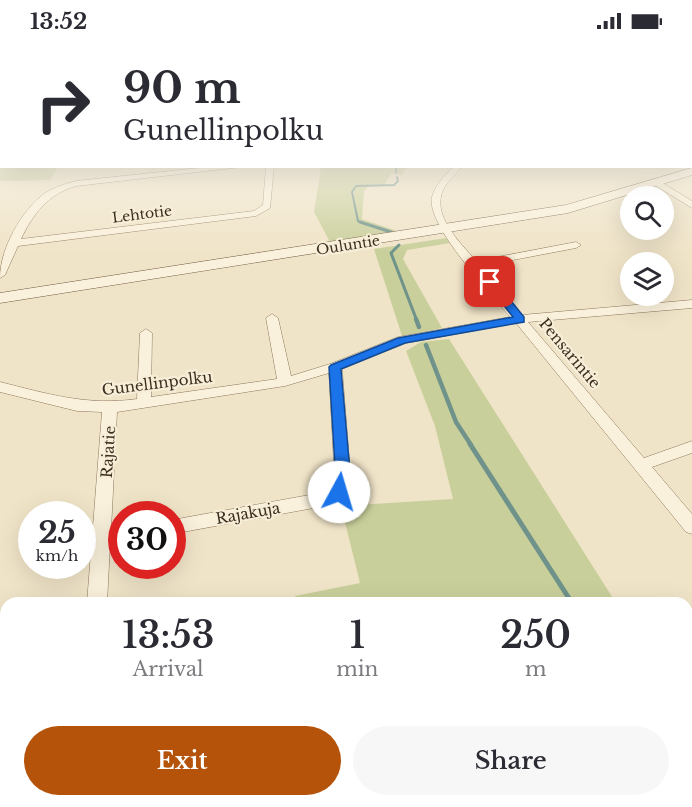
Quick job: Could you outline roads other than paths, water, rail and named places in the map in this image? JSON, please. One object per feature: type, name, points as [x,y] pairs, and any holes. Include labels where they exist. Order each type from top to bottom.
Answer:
[{"type":"main road","name":"Ouluntie","points":[[0,298],[446,230],[568,209],[656,182]]},
{"type":"street","points":[[0,275],[37,205],[50,193],[66,185],[97,182]]},
{"type":"street","name":"Lehtotie","points":[[15,243],[256,213],[267,206],[270,182]]},
{"type":"street","name":"Pensarintie","points":[[442,182],[436,191],[435,208],[446,230],[692,527]]},
{"type":"street","points":[[656,182],[692,205]]},
{"type":"street","points":[[476,264],[576,245]]},
{"type":"street","name":"Gunellinpolku","points":[[0,387],[77,406],[110,408],[285,382],[335,367],[411,338],[520,319],[692,304]]},
{"type":"street","points":[[272,318],[285,382]]},
{"type":"street","points":[[144,402],[146,333]]},
{"type":"street","name":"Rajakuja","points":[[186,524],[330,498],[339,492],[343,483],[335,367]]},
{"type":"street","name":"Rajatie","points":[[97,597],[110,408]]},
{"type":"street","points":[[641,465],[692,447]]},
{"type":"street","points":[[102,540],[108,539]]},
{"type":"waterway","points":[[364,223],[358,221],[352,192],[356,186],[394,185],[397,182]]},
{"type":"waterway","points":[[360,222],[391,232]]},
{"type":"waterway","points":[[399,245],[391,253],[417,321]]},
{"type":"waterway","points":[[416,319],[419,327]]},
{"type":"waterway","points":[[426,345],[456,422],[471,445]]},
{"type":"waterway","points":[[470,444],[568,597]]}]
